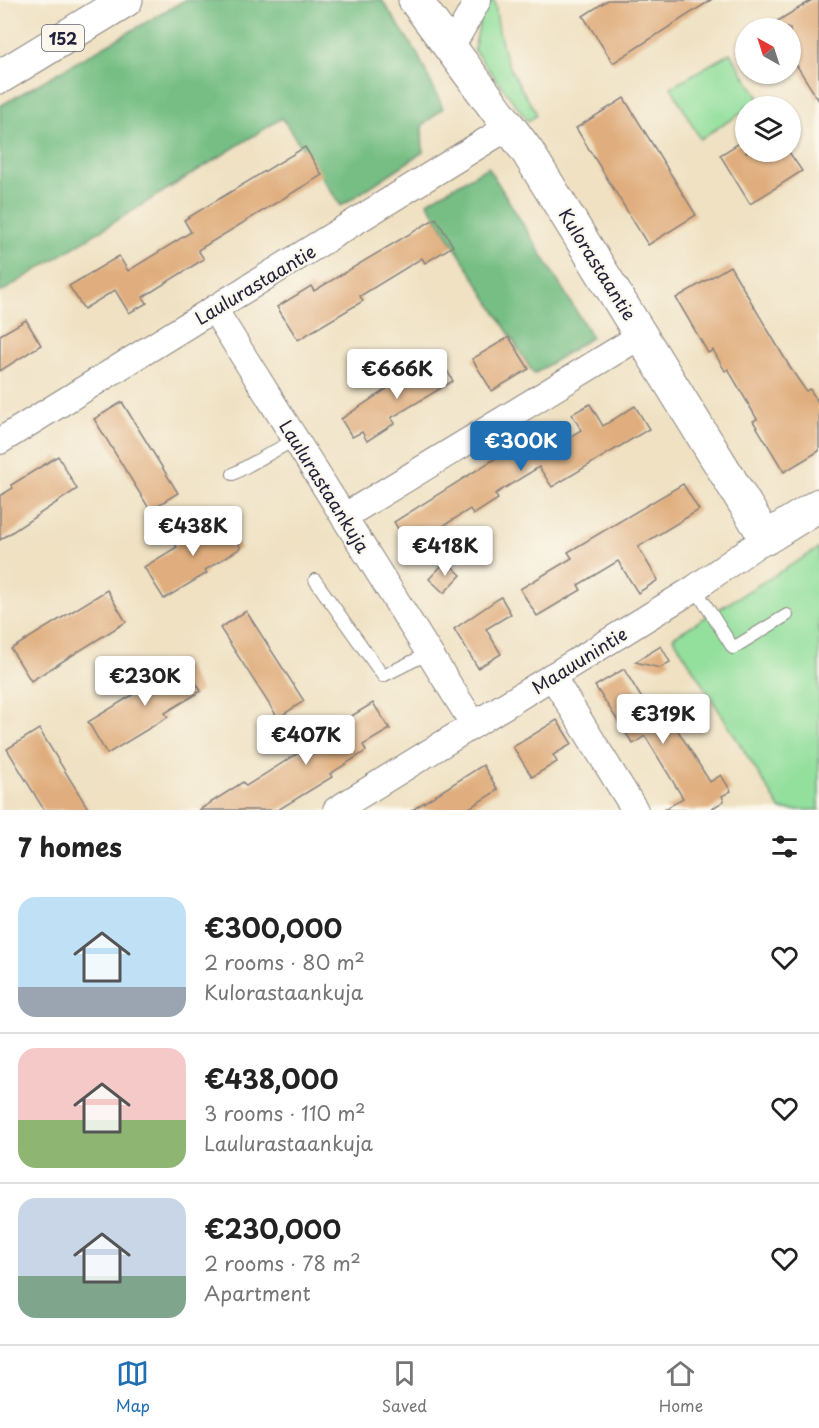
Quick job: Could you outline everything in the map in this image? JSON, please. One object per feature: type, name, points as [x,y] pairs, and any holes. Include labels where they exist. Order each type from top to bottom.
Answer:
[{"type":"street","name":"152","points":[[0,77],[126,0]]},
{"type":"street","name":"Kulorastaantie","points":[[415,0],[510,126],[642,335],[766,538]]},
{"type":"street","points":[[451,48],[478,0]]},
{"type":"street","name":"Laulurastaantie","points":[[0,441],[510,126]]},
{"type":"street","name":"Laulurastaankuja","points":[[214,309],[474,725]]},
{"type":"street","points":[[345,516],[642,335]]},
{"type":"street","name":"Maauunintie","points":[[336,810],[695,588],[766,538],[819,505]]},
{"type":"street","points":[[552,676],[635,810]]},
{"type":"lane","points":[[233,474],[296,439]]},
{"type":"lane","points":[[315,580],[383,676],[429,652]]},
{"type":"lane","points":[[695,588],[733,648],[787,615]]},
{"type":"green space","points":[[185,0],[382,0],[417,53],[443,108],[422,126],[423,152],[341,206],[282,118],[0,293],[0,106]]},
{"type":"green space","points":[[491,0],[495,2],[506,59],[517,82],[535,110],[536,116],[528,121],[474,50],[481,16]]},
{"type":"green space","points":[[730,53],[735,61],[735,84],[750,84],[758,96],[735,96],[735,117],[700,139],[671,87]]},
{"type":"green space","points":[[488,167],[592,337],[534,374],[427,202]]},
{"type":"green space","points":[[819,548],[819,810],[781,810],[673,637]]},
{"type":"building","points":[[608,0],[711,0],[613,63],[583,16]]},
{"type":"building","points":[[812,0],[819,0],[819,101],[801,72],[801,18],[782,18]]},
{"type":"building","points":[[624,98],[696,215],[648,245],[576,128]]},
{"type":"building","points":[[735,146],[735,162],[796,162],[802,171],[750,204],[720,155]]},
{"type":"building","points":[[305,147],[322,175],[198,250],[204,259],[143,297],[147,303],[129,313],[115,290],[84,309],[69,286],[119,256],[128,271],[191,232],[184,220]]},
{"type":"building","points":[[436,218],[453,246],[425,263],[422,258],[360,296],[363,301],[298,340],[277,307],[311,286],[314,291]]},
{"type":"building","points":[[730,266],[791,369],[806,391],[810,389],[819,404],[819,451],[784,472],[753,421],[757,419],[728,369],[725,371],[713,350],[708,353],[676,298]]},
{"type":"building","points":[[26,320],[41,345],[0,371],[0,335]]},
{"type":"building","points":[[509,337],[529,369],[492,391],[472,359]]},
{"type":"building","points":[[438,355],[453,381],[391,418],[395,423],[367,441],[362,432],[352,437],[341,419]]},
{"type":"building","points":[[122,402],[178,493],[150,510],[94,419]]},
{"type":"building","points":[[590,404],[603,426],[635,406],[649,429],[552,487],[539,467],[495,494],[498,499],[473,515],[470,509],[435,531],[438,537],[413,553],[394,522],[536,433],[547,451],[581,430],[572,414]]},
{"type":"building","points":[[58,456],[77,489],[0,540],[0,496],[13,488],[11,485]]},
{"type":"building","points":[[683,484],[699,510],[638,547],[658,580],[638,593],[618,561],[578,585],[581,590],[537,616],[520,589],[572,558],[568,552]]},
{"type":"building","points":[[221,515],[241,548],[205,570],[207,573],[164,599],[144,567],[177,547],[175,544]]},
{"type":"building","points":[[446,561],[461,575],[444,593],[429,579]]},
{"type":"building","points":[[107,590],[126,622],[31,681],[11,649]]},
{"type":"building","points":[[501,597],[511,614],[486,629],[501,654],[478,668],[454,629]]},
{"type":"building","points":[[246,611],[304,701],[278,718],[220,628]]},
{"type":"building","points":[[661,646],[670,662],[660,668],[635,662]]},
{"type":"building","points":[[182,659],[201,691],[165,713],[168,717],[107,754],[88,722],[139,691],[136,687]]},
{"type":"building","points":[[624,669],[653,717],[664,710],[710,782],[721,775],[731,791],[722,796],[724,801],[710,810],[664,810],[683,798],[645,736],[633,744],[595,686]]},
{"type":"building","points":[[373,703],[390,729],[363,745],[366,751],[330,774],[332,777],[278,810],[199,810],[243,782],[246,786],[303,750],[300,747]]},
{"type":"building","points":[[557,720],[572,744],[553,755],[557,762],[532,777],[513,747]]},
{"type":"building","points":[[39,729],[89,810],[44,810],[7,749]]},
{"type":"building","points":[[483,765],[498,790],[466,810],[412,810]]}]
